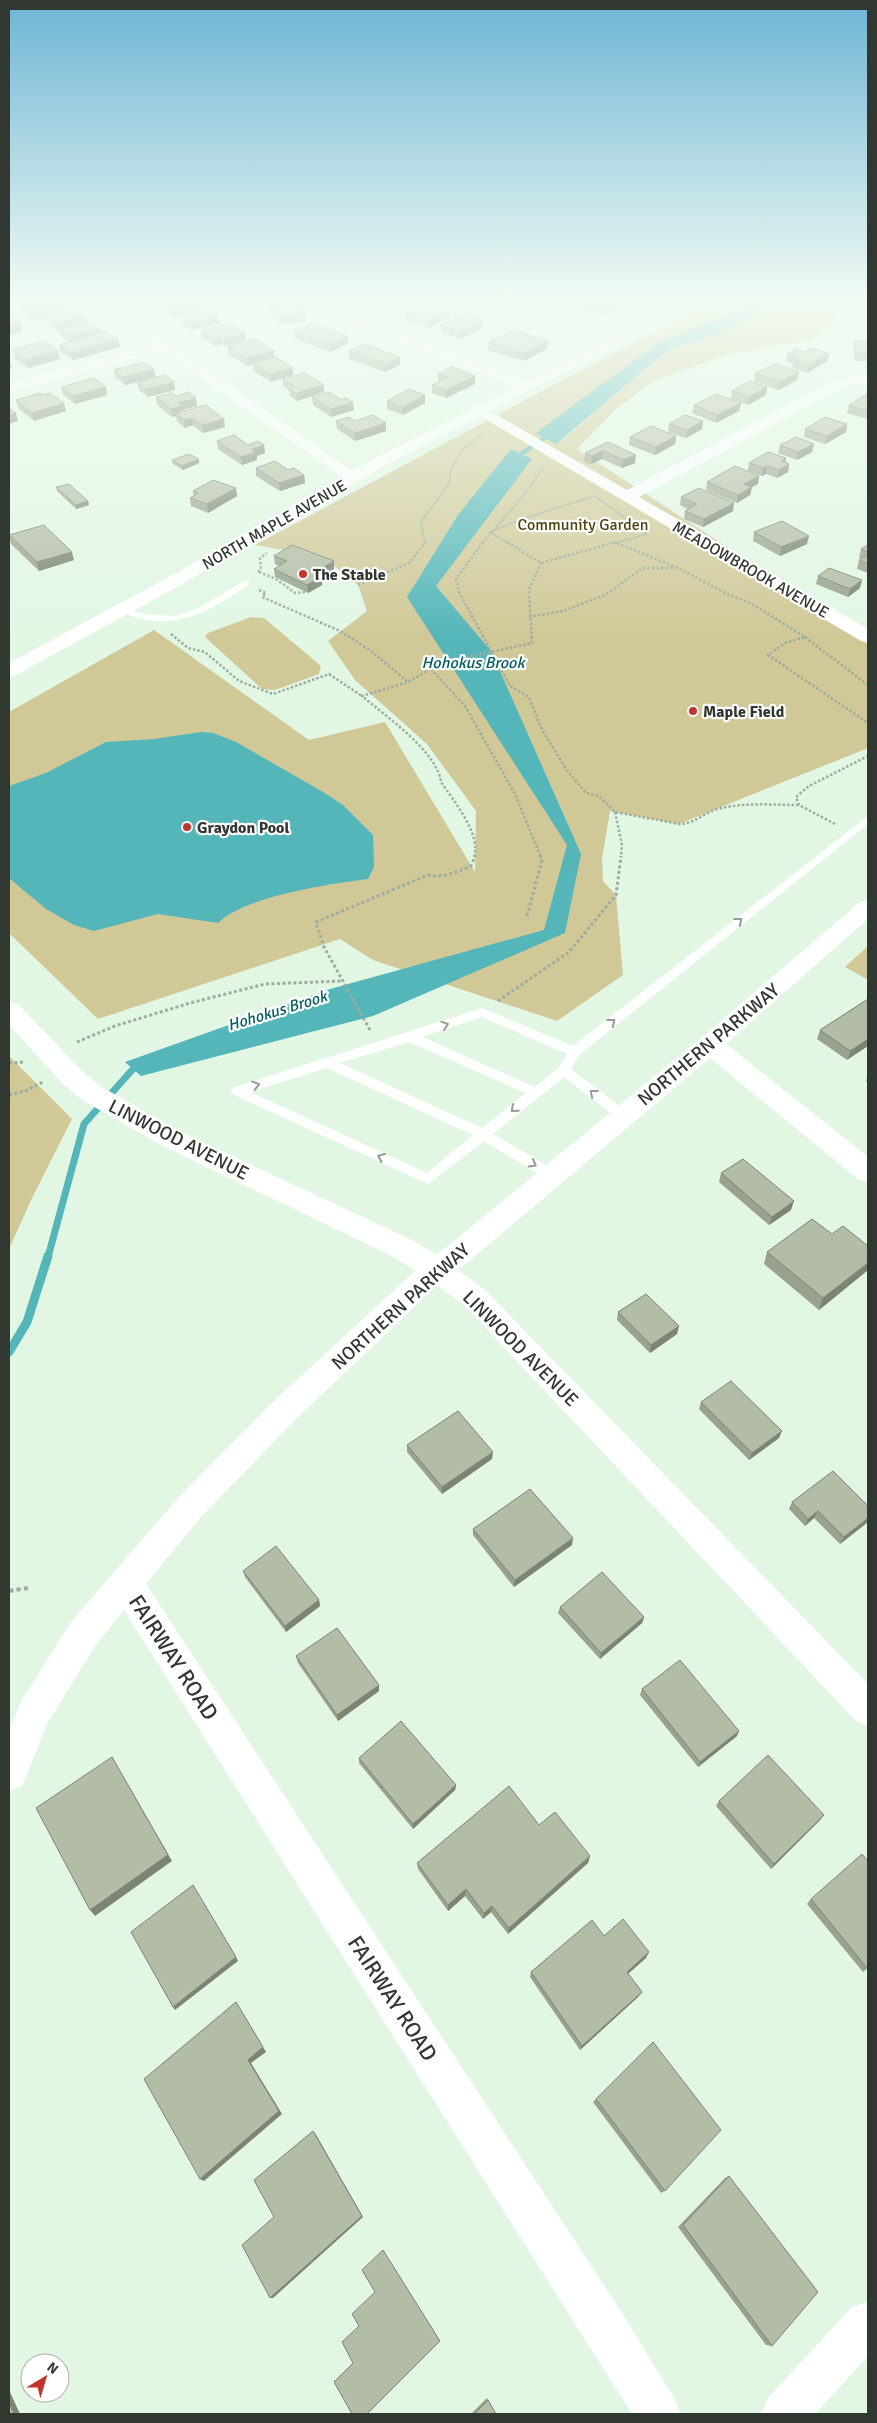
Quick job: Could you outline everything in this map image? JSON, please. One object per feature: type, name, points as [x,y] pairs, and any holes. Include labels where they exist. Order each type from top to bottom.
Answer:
[{"type":"street","points":[[258,411],[353,477]]},
{"type":"street","name":"NORTH MAPLE AVENUE","points":[[9,671],[123,610],[353,477],[476,411]]},
{"type":"street","name":"MEADOWBROOK AVENUE","points":[[480,411],[521,436],[546,459],[627,497],[866,633]]},
{"type":"street","points":[[627,497],[788,411]]},
{"type":"street","name":"NORTHERN PARKWAY","points":[[9,1773],[34,1712],[83,1634],[189,1508],[286,1409],[436,1269],[458,1254],[622,1115],[710,1044],[868,908]]},
{"type":"street","name":"LINWOOD AVENUE","points":[[9,1010],[74,1079],[91,1093],[143,1124],[402,1248],[436,1269],[475,1298],[868,1709]]},
{"type":"street","points":[[710,1044],[868,1172]]},
{"type":"street","name":"FAIRWAY ROAD","points":[[126,1583],[606,2329],[658,2414]]},
{"type":"street","points":[[784,2414],[868,2323]]},
{"type":"lane","points":[[123,610],[140,617],[158,621],[171,620],[192,614],[246,583]]},
{"type":"lane","points":[[574,1052],[482,1012],[410,1037],[237,1091],[428,1179],[564,1070],[574,1052],[868,819]]},
{"type":"lane","points":[[410,1037],[535,1092]]},
{"type":"lane","points":[[328,1063],[484,1135],[552,1175]]},
{"type":"lane","points":[[564,1070],[622,1115]]},
{"type":"path","points":[[358,585],[409,563],[426,542],[421,522],[449,484],[451,470],[462,450],[486,432]]},
{"type":"path","points":[[482,1012],[569,952],[616,895],[622,844],[615,812],[599,796],[586,793],[566,769],[540,726],[529,697],[510,686],[476,618],[459,592],[456,579],[490,532],[524,496],[546,459]]},
{"type":"path","points":[[490,532],[541,563],[647,534],[586,491]]},
{"type":"path","points":[[490,532],[524,518],[595,496]]},
{"type":"path","points":[[617,543],[678,568],[727,594],[752,604],[805,637],[868,685]]},
{"type":"path","points":[[240,544],[268,552],[260,558],[262,569],[246,583],[266,593],[262,597],[340,631],[370,650],[408,682]]},
{"type":"path","points":[[362,696],[408,682],[441,663],[532,643],[529,617],[529,590],[541,563]]},
{"type":"path","points":[[529,617],[563,611],[605,595],[643,568],[678,568]]},
{"type":"path","points":[[258,572],[276,579],[295,593],[306,592]]},
{"type":"path","points":[[170,633],[188,648],[205,652],[238,681],[254,689],[273,694],[328,674],[362,696],[411,738],[432,762],[453,804],[470,827],[475,840],[476,852],[471,866],[439,879],[428,875],[316,922],[324,947],[368,1026]]},
{"type":"path","points":[[805,637],[785,643],[768,655],[868,723]]},
{"type":"path","points":[[432,669],[465,706],[515,794],[542,860],[527,916]]},
{"type":"path","points":[[798,805],[796,798],[809,786],[868,756]]},
{"type":"path","points":[[615,812],[689,824],[717,809],[760,804],[798,805],[851,833]]},
{"type":"path","points":[[76,1042],[115,1026],[190,1003],[265,984],[343,982]]},
{"type":"path","points":[[10,1065],[24,1062]]},
{"type":"path","points":[[9,1096],[26,1091],[46,1080]]},
{"type":"path","points":[[9,1592],[28,1588]]},
{"type":"green space","name":"Community Garden","points":[[505,411],[590,411],[557,444],[596,411],[614,411],[577,449],[868,639],[868,748],[679,824],[610,811],[602,859],[603,881],[616,895],[623,975],[557,1021],[373,960],[340,939],[98,1019],[9,933],[9,712],[154,630],[309,740],[385,722],[475,872],[476,811],[427,744],[355,680],[328,641],[367,611],[358,585],[323,557],[255,545]]},
{"type":"green space","points":[[251,617],[264,618],[321,666],[319,674],[275,690],[262,689],[205,637],[208,633]]},
{"type":"green space","points":[[868,946],[868,980],[845,967]]},
{"type":"green space","points":[[9,1056],[72,1119],[32,1198],[9,1249]]},
{"type":"water","points":[[566,411],[595,411],[556,444],[536,433]]},
{"type":"water","name":"Hohokus Brook","points":[[511,449],[532,459],[436,586],[491,651],[581,854],[565,933],[373,1016],[141,1076],[125,1062],[330,989],[544,930],[567,845],[407,597],[458,515]]},
{"type":"water","name":"Graydon Pool","points":[[201,732],[213,733],[236,742],[343,805],[373,835],[374,867],[368,879],[311,888],[267,899],[247,905],[218,923],[158,914],[94,931],[74,925],[46,909],[9,878],[9,786],[46,773],[106,742],[154,739]]},
{"type":"building","points":[[9,411],[16,413],[9,415]]},
{"type":"building","points":[[183,411],[214,411],[224,419],[202,425],[192,418],[184,420],[176,413]]},
{"type":"building","points":[[708,411],[725,411],[717,415]]},
{"type":"building","points":[[373,415],[386,423],[355,433],[336,421],[349,417],[355,421]]},
{"type":"building","points":[[685,415],[703,421],[687,430],[669,424]]},
{"type":"building","points":[[825,417],[847,424],[827,436],[805,429]]},
{"type":"building","points":[[651,426],[676,436],[656,447],[630,437]]},
{"type":"building","points":[[234,435],[248,445],[258,441],[264,445],[252,449],[256,452],[241,457],[217,441]]},
{"type":"building","points":[[796,437],[814,444],[798,452],[780,445]]},
{"type":"building","points":[[608,442],[636,455],[623,460],[603,451],[592,456],[585,453]]},
{"type":"building","points":[[768,452],[786,458],[782,461],[789,464],[779,470],[767,466],[763,468],[749,463]]},
{"type":"building","points":[[189,454],[199,459],[182,466],[172,460]]},
{"type":"building","points":[[275,461],[288,470],[294,468],[304,475],[279,483],[256,468]]},
{"type":"building","points":[[735,466],[759,476],[744,484],[752,487],[738,495],[707,482]]},
{"type":"building","points":[[213,480],[236,488],[207,504],[190,498],[198,493],[193,491]]},
{"type":"building","points":[[69,484],[88,501],[76,505],[56,487]]},
{"type":"building","points":[[699,488],[734,503],[704,519],[685,511],[697,504],[681,497]]},
{"type":"building","points":[[782,521],[809,536],[781,547],[754,532]]},
{"type":"building","points":[[44,525],[72,552],[37,562],[9,535]]},
{"type":"building","name":"The Stable","points":[[292,545],[334,561],[314,573],[322,576],[307,585],[274,569],[287,561],[274,556]]},
{"type":"building","points":[[868,545],[868,552],[861,549]]},
{"type":"building","points":[[868,555],[868,564],[859,560]]},
{"type":"building","points":[[829,568],[862,580],[850,589],[818,576]]},
{"type":"building","points":[[868,999],[868,1039],[850,1051],[820,1030]]},
{"type":"building","points":[[743,1159],[794,1201],[772,1217],[721,1173]]},
{"type":"building","points":[[812,1219],[832,1234],[843,1226],[868,1246],[868,1263],[823,1298],[767,1252]]},
{"type":"building","points":[[646,1294],[679,1326],[651,1345],[618,1312]]},
{"type":"building","points":[[731,1381],[782,1431],[752,1453],[701,1402]]},
{"type":"building","points":[[458,1411],[493,1452],[442,1487],[407,1445]]},
{"type":"building","points":[[833,1471],[868,1506],[868,1518],[844,1537],[818,1511],[808,1519],[792,1502]]},
{"type":"building","points":[[530,1489],[573,1538],[515,1580],[473,1529]]},
{"type":"building","points":[[276,1546],[319,1600],[285,1626],[243,1571]]},
{"type":"building","points":[[602,1572],[644,1617],[601,1653],[560,1607]]},
{"type":"building","points":[[337,1628],[379,1685],[337,1715],[296,1656]]},
{"type":"building","points":[[680,1660],[739,1731],[700,1762],[642,1689]]},
{"type":"building","points":[[401,1721],[456,1785],[413,1824],[359,1758]]},
{"type":"building","points":[[768,1755],[824,1815],[774,1864],[719,1801]]},
{"type":"building","points":[[112,1757],[168,1855],[90,1910],[36,1808]]},
{"type":"building","points":[[509,1786],[539,1825],[555,1812],[590,1856],[509,1928],[492,1906],[484,1913],[466,1889],[448,1905],[417,1863]]},
{"type":"building","points":[[862,1854],[868,1861],[868,1968],[811,1899]]},
{"type":"building","points":[[193,1885],[236,1957],[173,2007],[131,1932]]},
{"type":"building","points":[[623,1919],[649,1952],[627,1972],[642,1992],[582,2046],[531,1972],[592,1920],[604,1936]]},
{"type":"building","points":[[236,2002],[263,2047],[248,2060],[279,2111],[200,2179],[144,2079]]},
{"type":"building","points":[[653,2042],[721,2130],[665,2191],[596,2099]]},
{"type":"building","points":[[313,2131],[362,2216],[270,2298],[242,2245],[274,2217],[254,2180]]},
{"type":"building","points":[[729,2176],[818,2292],[772,2346],[683,2225]]},
{"type":"building","points":[[383,2250],[440,2341],[367,2414],[352,2414],[334,2382],[353,2363],[342,2342],[359,2326],[352,2314],[375,2292],[362,2270]]},
{"type":"building","points":[[488,2400],[496,2414],[474,2414]]},
{"type":"building","points":[[9,2403],[14,2414],[9,2414]]},
{"type":"waterway","name":"Hohokus Brook","points":[[515,461],[521,454],[553,432]]},
{"type":"waterway","name":"Hohokus Brook","points":[[48,1257],[84,1124],[133,1069],[143,1066]]},
{"type":"waterway","name":"Hohokus Brook","points":[[9,1352],[27,1322],[48,1256]]},
{"type":"place","name":"The Stable","points":[[303,574]]},
{"type":"place","name":"Maple Field","points":[[693,711]]},
{"type":"place","name":"Graydon Pool","points":[[187,827]]}]
